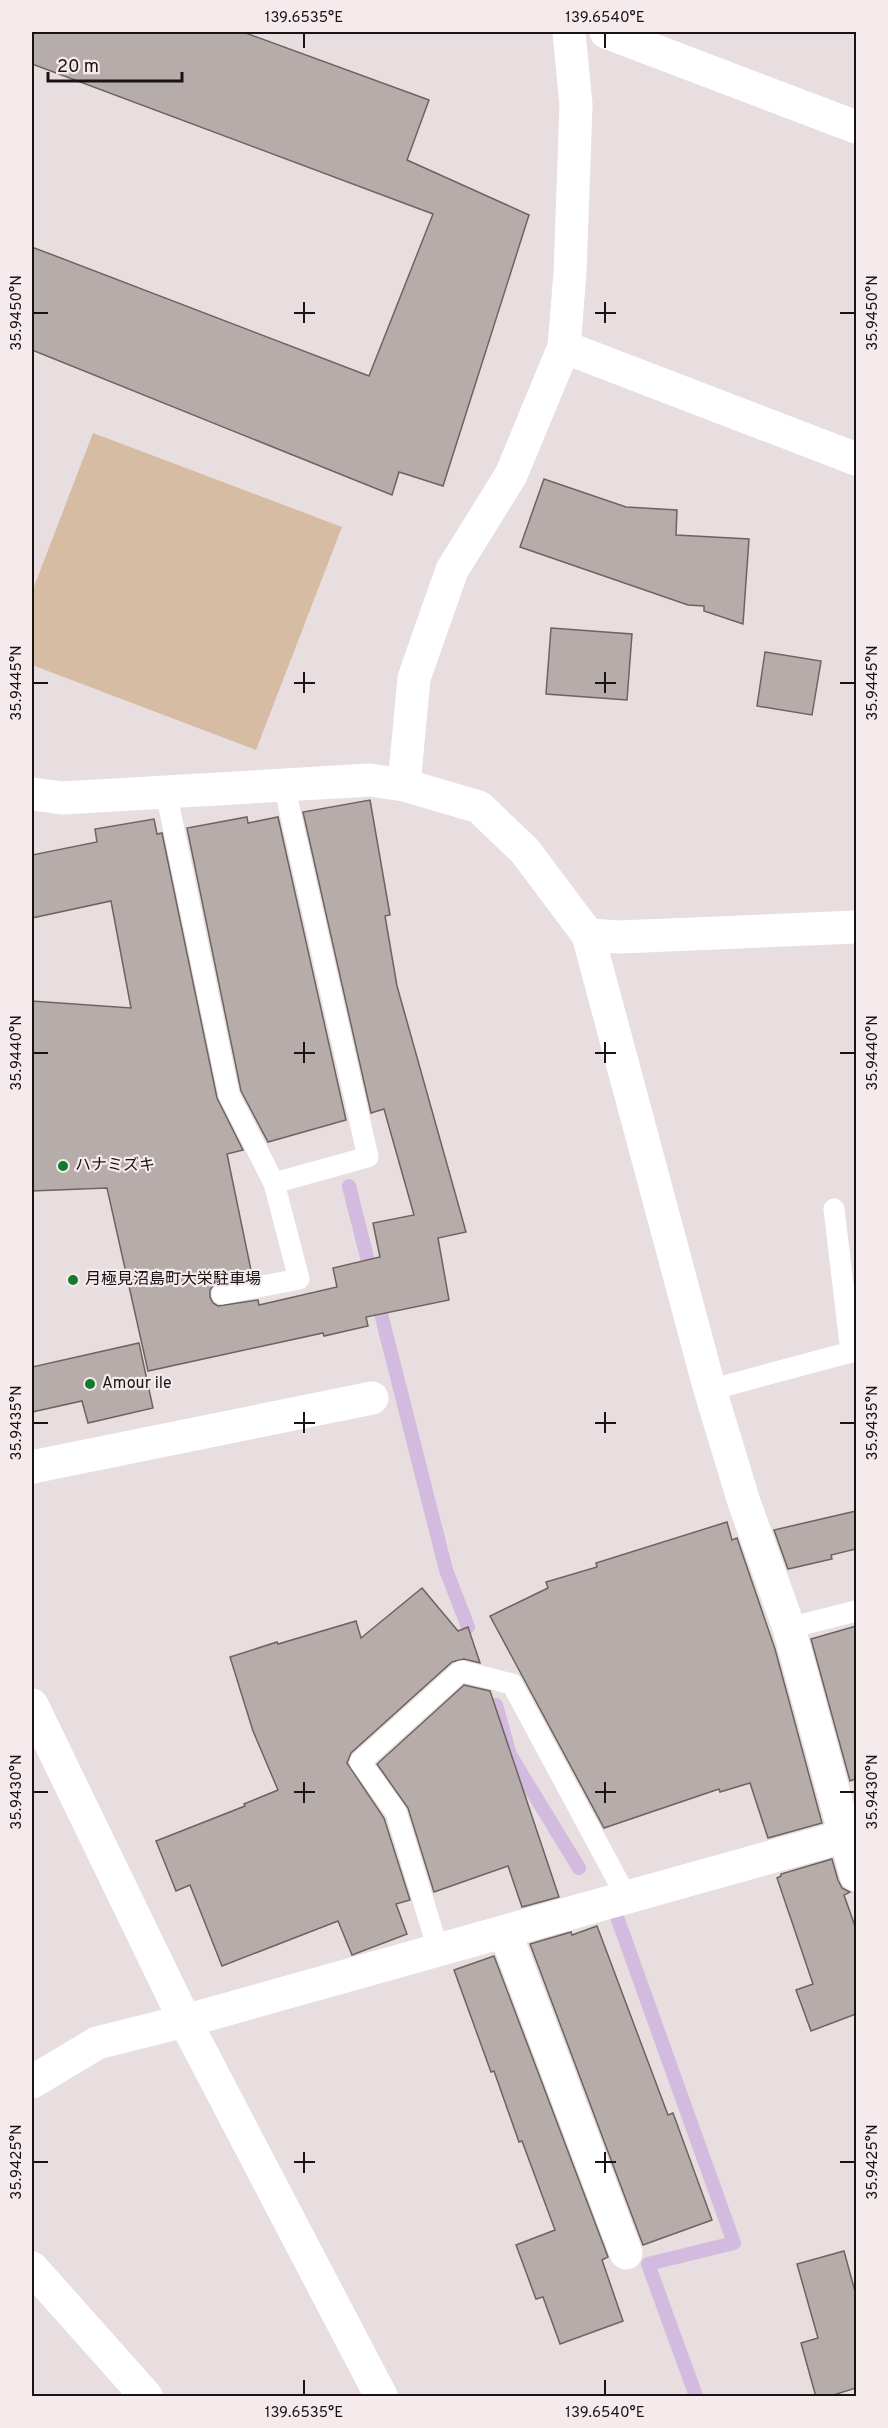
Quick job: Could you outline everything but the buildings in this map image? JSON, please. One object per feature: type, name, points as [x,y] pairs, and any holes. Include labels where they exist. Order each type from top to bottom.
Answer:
[{"type":"street","points":[[404,785],[414,678],[452,570],[511,476],[564,347],[570,273],[576,105],[569,32]]},
{"type":"street","points":[[606,32],[856,127]]},
{"type":"street","points":[[564,347],[856,459]]},
{"type":"street","points":[[32,794],[62,798],[370,780],[404,785],[479,807],[525,850],[588,935],[710,1390],[744,1502],[789,1628],[852,1834],[856,1875]]},
{"type":"street","points":[[588,935],[620,937],[856,927]]},
{"type":"street","points":[[32,1467],[372,1398]]},
{"type":"street","points":[[32,1705],[185,2021],[381,2397]]},
{"type":"street","points":[[32,2082],[97,2043],[185,2021],[438,1948],[505,1932],[852,1834]]},
{"type":"street","points":[[505,1932],[626,2253]]},
{"type":"street","points":[[32,2268],[146,2397]]},
{"type":"lane","points":[[274,1183],[368,1157],[284,785]]},
{"type":"lane","points":[[166,792],[229,1095],[274,1183],[300,1279],[222,1294]]},
{"type":"lane","points":[[710,1390],[851,1352],[834,1209]]},
{"type":"lane","points":[[789,1628],[856,1611]]},
{"type":"lane","points":[[438,1948],[396,1812],[360,1762],[461,1671],[513,1684],[627,1898]]},
{"type":"shaded area","points":[[93,433],[342,527],[256,750],[32,665],[32,592]]},
{"type":"waterway","points":[[349,1186],[372,1277]]},
{"type":"waterway","points":[[377,1298],[446,1570],[468,1627]]},
{"type":"waterway","points":[[496,1705],[510,1755],[579,1868]]},
{"type":"waterway","points":[[617,1917],[734,2243],[648,2264],[696,2396]]},
{"type":"place","name":"ハナミズキ","points":[[63,1166]]},
{"type":"place","name":"月極見沼島町大栄駐車場","points":[[73,1280]]},
{"type":"place","name":"Amour ile","points":[[90,1384]]}]
